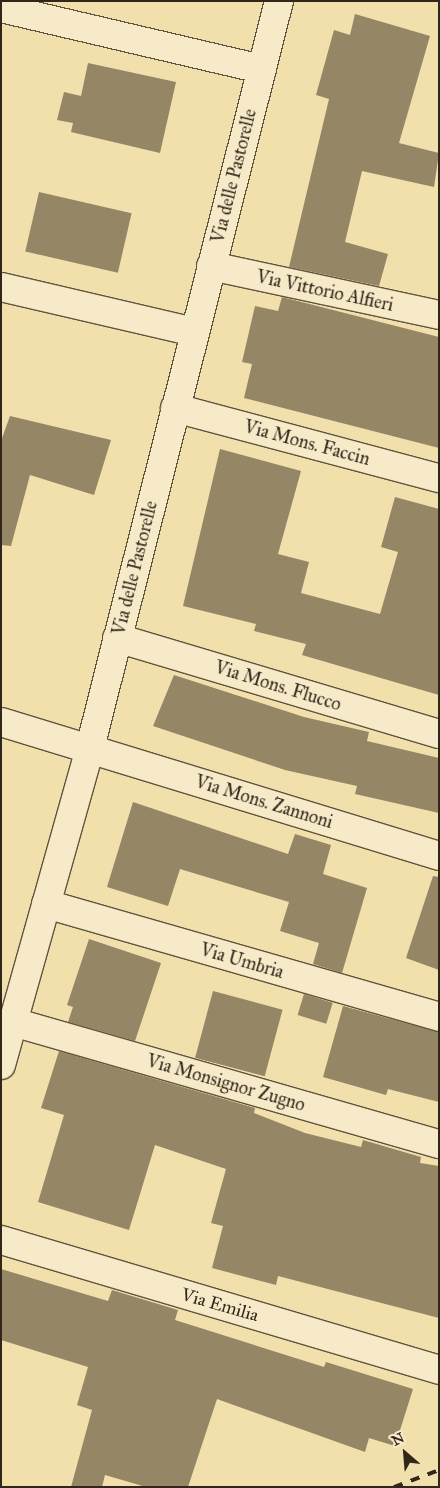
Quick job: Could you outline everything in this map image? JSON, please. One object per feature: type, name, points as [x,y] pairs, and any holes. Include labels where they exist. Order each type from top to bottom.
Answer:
[{"type":"street","name":"Via delle Pastorelle","points":[[1,1065],[90,748],[279,1]]},
{"type":"street","points":[[1,8],[262,69]]},
{"type":"street","name":"Via Vittorio Alfieri","points":[[211,266],[439,315]]},
{"type":"street","points":[[1,287],[194,332]]},
{"type":"street","name":"Via Mons. Faccin","points":[[175,408],[439,478]]},
{"type":"street","name":"Via Mons. Flucco","points":[[117,638],[439,734]]},
{"type":"street","name":"Via Mons. Zannoni","points":[[1,722],[439,856]]},
{"type":"street","name":"Via Umbria","points":[[46,904],[439,1017]]},
{"type":"street","name":"Via Monsignor Zugno","points":[[13,1022],[439,1144]]},
{"type":"street","name":"Via Emilia","points":[[1,1240],[439,1370]]},
{"type":"building","points":[[355,14],[430,36],[399,143],[439,153],[434,187],[362,171],[345,242],[388,254],[379,286],[289,267],[329,99],[316,95],[334,30],[350,35]]},
{"type":"building","points":[[88,63],[176,82],[160,153],[71,132],[73,123],[57,120],[64,92],[81,96]]},
{"type":"building","points":[[39,192],[132,213],[118,273],[25,251]]},
{"type":"building","points":[[282,297],[439,337],[439,448],[244,398],[252,364],[242,362],[255,306],[278,311]]},
{"type":"building","points":[[10,416],[111,440],[94,495],[30,475],[11,546],[1,545],[1,441]]},
{"type":"building","points":[[220,449],[301,471],[278,554],[309,562],[301,593],[380,614],[398,552],[381,547],[395,497],[439,509],[439,695],[302,655],[306,644],[254,631],[256,624],[183,606]]},
{"type":"building","points":[[174,675],[304,717],[369,732],[367,741],[439,758],[439,813],[355,794],[357,786],[285,770],[153,726]]},
{"type":"building","points":[[133,802],[288,854],[295,834],[331,845],[323,874],[367,888],[342,973],[313,964],[319,943],[280,931],[289,902],[180,869],[168,906],[107,887]]},
{"type":"building","points":[[433,876],[439,877],[439,970],[406,958]]},
{"type":"building","points":[[89,939],[161,963],[135,1041],[68,1022],[73,1007],[67,1005]]},
{"type":"building","points":[[213,991],[283,1010],[265,1076],[195,1058]]},
{"type":"building","points":[[304,994],[333,1003],[326,1024],[298,1015]]},
{"type":"building","points":[[343,1006],[439,1032],[439,1102],[388,1089],[386,1095],[323,1077]]},
{"type":"building","points":[[59,1051],[255,1108],[254,1113],[305,1133],[361,1147],[363,1140],[421,1157],[420,1163],[439,1166],[439,1318],[278,1276],[276,1285],[212,1268],[223,1226],[211,1223],[226,1169],[155,1145],[129,1230],[38,1202],[64,1115],[41,1108]]},
{"type":"building","points":[[1,1269],[108,1301],[112,1290],[178,1310],[175,1320],[324,1367],[326,1362],[413,1389],[395,1446],[369,1438],[365,1452],[217,1399],[188,1487],[146,1487],[105,1475],[102,1487],[71,1487],[92,1410],[77,1405],[88,1367],[1,1340]]},
{"type":"railway","points":[[394,1487],[439,1470]]}]
